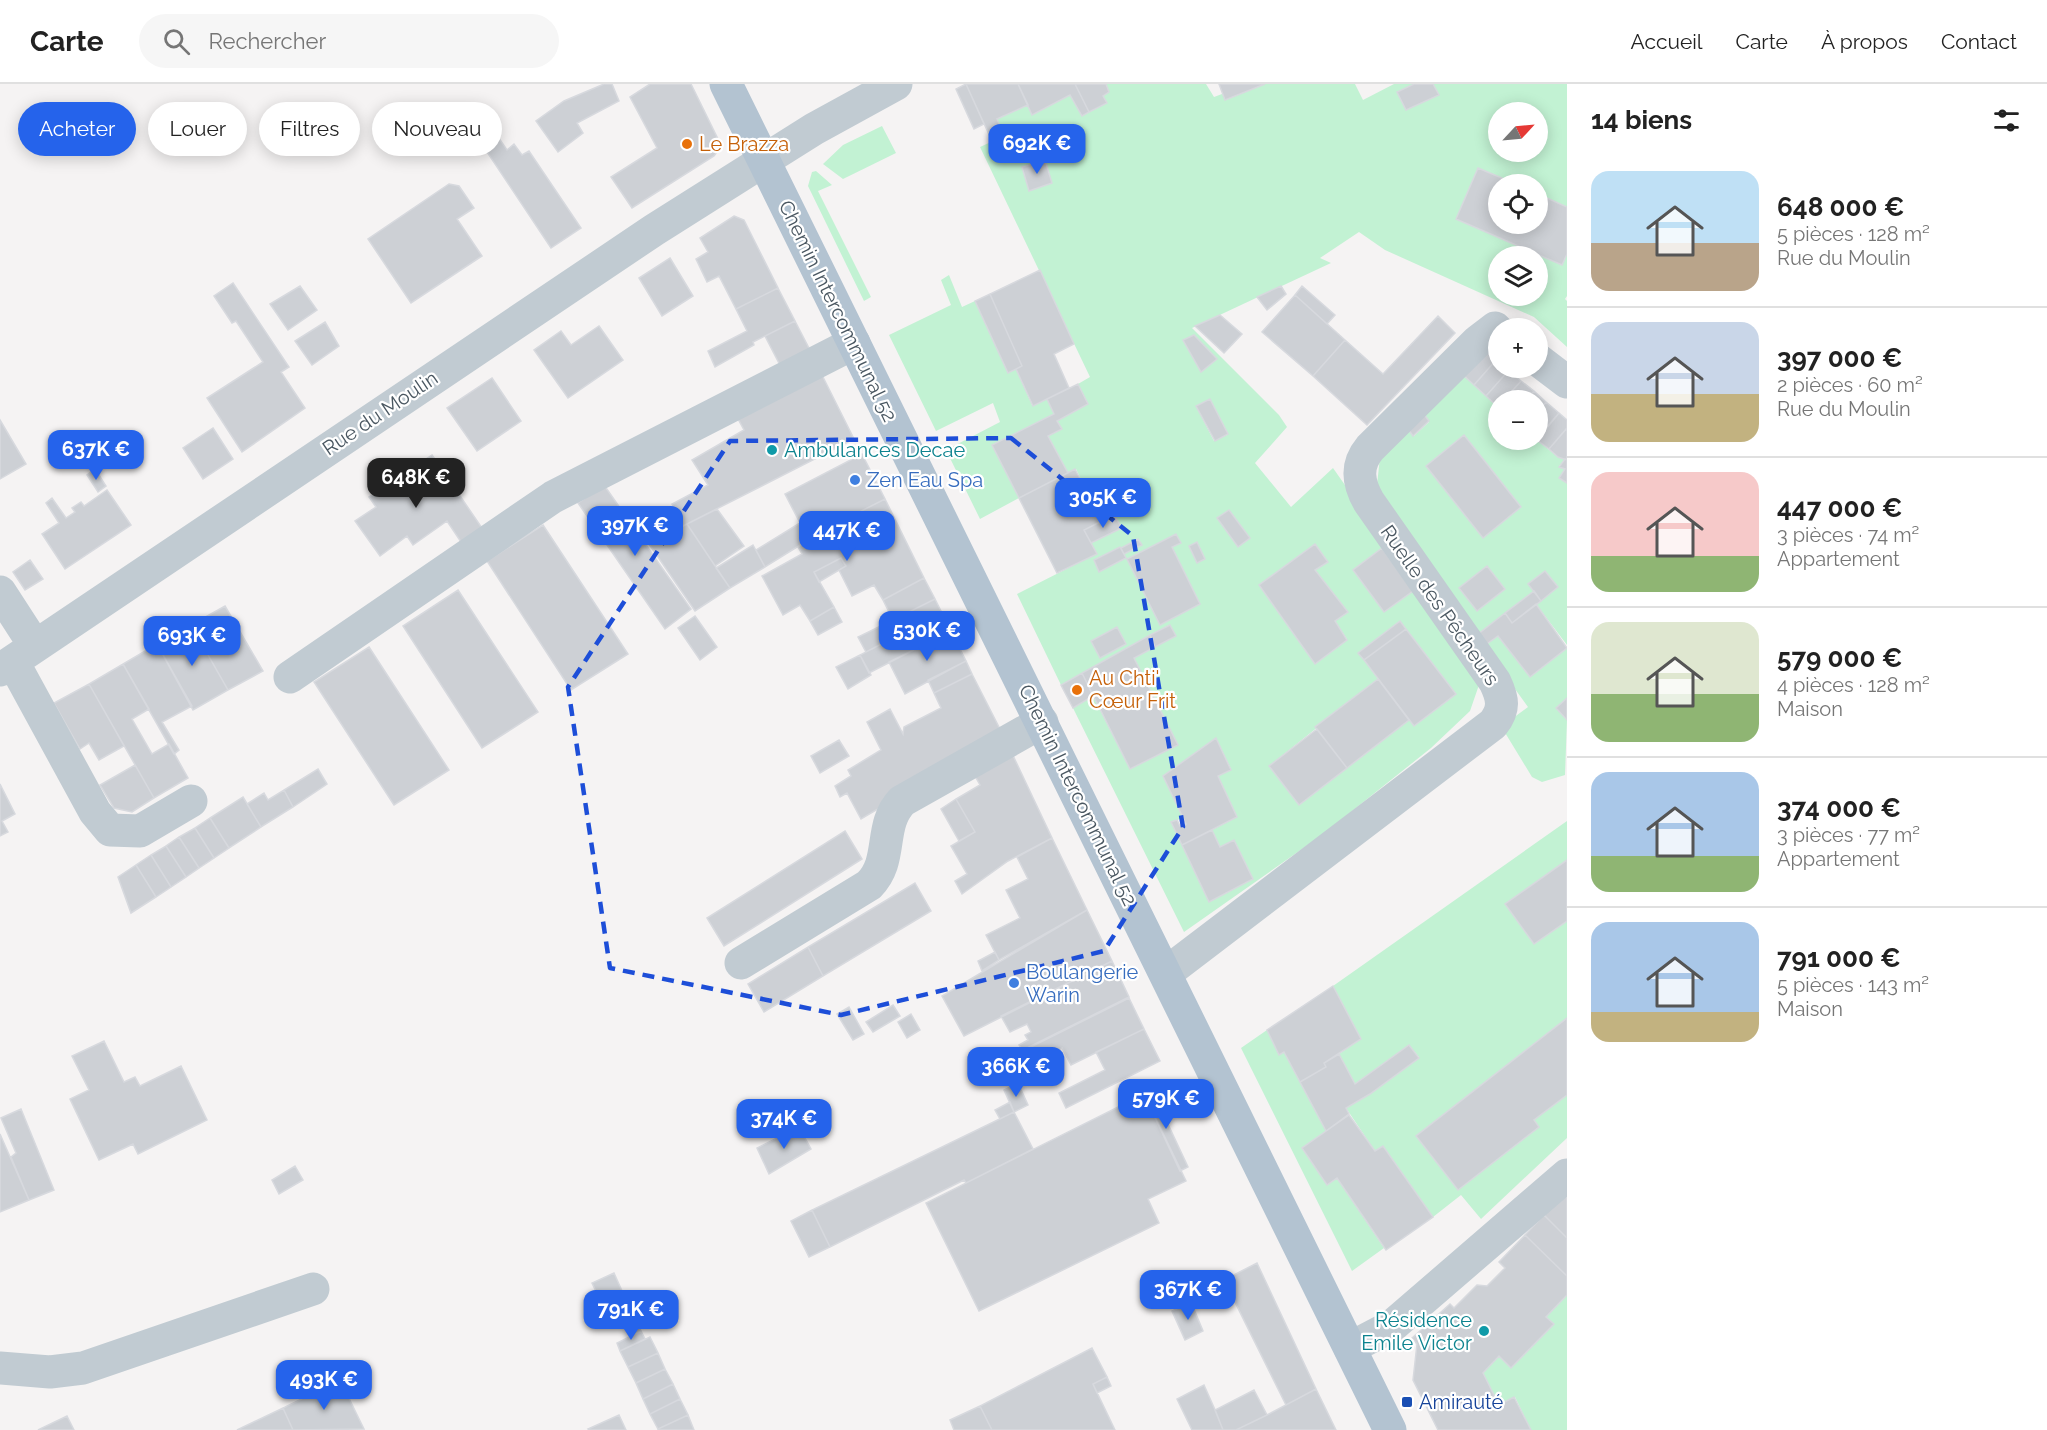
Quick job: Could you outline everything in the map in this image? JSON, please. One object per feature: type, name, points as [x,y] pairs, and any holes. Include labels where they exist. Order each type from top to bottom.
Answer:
[{"type":"main road","name":"Chemin Intercommunal 52","points":[[726,84],[1390,1430]]},
{"type":"street","name":"Rue du Moulin","points":[[16,659],[528,313],[814,129],[896,84]]},
{"type":"street","name":"Ruelle des Pêcheurs","points":[[1166,973],[1493,724],[1500,714],[1502,697],[1495,682],[1369,502],[1358,477],[1362,458],[1370,448],[1488,336]]},
{"type":"street","points":[[290,676],[554,497],[854,343]]},
{"type":"street","points":[[1548,368],[1567,382]]},
{"type":"street","points":[[0,592],[16,659],[95,812],[110,830],[140,831],[191,801]]},
{"type":"street","points":[[741,963],[874,880],[883,865],[886,831],[891,814],[902,801],[1042,722]]},
{"type":"street","points":[[1350,1348],[1392,1326],[1567,1174]]},
{"type":"street","points":[[0,1368],[50,1372],[91,1366],[313,1289]]},
{"type":"highlighted area","points":[[1011,438],[1133,536],[1183,827],[1104,951],[841,1015],[610,968],[568,687],[730,441]]},
{"type":"green space","points":[[1106,84],[1206,84],[1214,97],[1222,94],[1226,100],[1265,84],[1355,84],[1363,100],[1394,84],[1567,84],[1567,296],[1565,299],[1567,301],[1567,347],[1548,330],[1548,318],[1535,318],[1510,306],[1548,306],[1548,246],[1488,246],[1488,296],[1385,250],[1359,232],[1320,258],[1331,263],[1192,328],[1279,415],[1287,427],[1255,463],[1291,507],[1333,468],[1387,545],[1354,570],[1384,612],[1414,590],[1480,682],[1470,711],[1431,748],[1322,835],[1184,932],[1073,708],[1093,696],[1130,769],[1177,745],[1134,658],[1175,636],[1169,625],[1061,685],[1017,594],[1096,554],[1091,543],[1121,528],[1114,515],[1118,512],[1108,491],[1091,500],[1076,469],[1068,473],[1048,436],[1062,429],[1057,421],[1088,404],[1078,384],[1090,377],[980,147],[1004,136],[997,119],[1028,105],[1032,115],[1070,95],[1082,116],[1107,103],[1103,96],[1109,92]],"holes":[[[1196,406],[1228,434],[1214,441]],[[1315,544],[1327,561],[1315,570],[1347,612],[1335,621],[1347,639],[1315,664],[1259,585]],[[1400,621],[1456,694],[1414,726],[1409,720],[1299,805],[1269,766],[1378,679],[1359,653]],[[1216,738],[1231,769],[1218,776],[1237,817],[1212,830],[1220,847],[1234,840],[1253,879],[1209,901],[1172,823],[1183,817],[1164,776]]]},
{"type":"green space","points":[[882,126],[896,153],[843,179],[823,164],[843,145]]},
{"type":"green space","points":[[816,171],[832,185],[818,191],[871,297],[864,301],[808,186],[812,172]]},
{"type":"green space","points":[[949,275],[962,307],[975,301],[1008,373],[1016,369],[1032,405],[1047,399],[1054,414],[1019,498],[980,519],[946,450],[1000,422],[993,403],[936,431],[889,335],[951,305],[941,280]]},
{"type":"green space","points":[[1461,373],[1488,398],[1488,450],[1548,449],[1558,457],[1565,459],[1559,466],[1565,469],[1559,478],[1567,483],[1567,645],[1536,604],[1558,587],[1545,571],[1534,591],[1477,635],[1377,485],[1380,457],[1409,429],[1414,436],[1429,422],[1423,413]]},
{"type":"green space","points":[[1498,636],[1530,676],[1567,648],[1567,698],[1556,708],[1567,720],[1565,775],[1542,782],[1532,777],[1504,731],[1509,721],[1528,707],[1484,646]]},
{"type":"green space","points":[[1567,821],[1567,1018],[1416,1136],[1458,1190],[1539,1127],[1534,1120],[1567,1095],[1567,1138],[1481,1219],[1461,1195],[1433,1217],[1383,1146],[1375,1151],[1346,1108],[1370,1094],[1419,1057],[1409,1045],[1355,1084],[1339,1054],[1361,1039],[1333,986]]},
{"type":"green space","points":[[1267,1030],[1279,1054],[1284,1052],[1326,1131],[1303,1149],[1327,1185],[1337,1178],[1384,1248],[1352,1271],[1241,1048]]},
{"type":"green space","points":[[1567,1295],[1567,1430],[1531,1430],[1515,1397],[1499,1405],[1483,1373],[1499,1356],[1511,1368],[1554,1324],[1546,1317]]},
{"type":"building","points":[[604,84],[612,84],[619,101],[577,123],[583,133],[558,152],[536,121],[564,101]]},
{"type":"building","name":"Le Brazza","points":[[650,84],[691,84],[719,141],[720,148],[714,156],[632,208],[611,177],[657,148],[630,97]]},
{"type":"building","points":[[966,84],[984,124],[974,129],[956,89]]},
{"type":"building","points":[[966,84],[1018,84],[1028,105],[997,119],[1004,136],[992,141]]},
{"type":"building","points":[[1018,84],[1075,84],[1089,112],[1082,116],[1070,95],[1032,115]]},
{"type":"building","points":[[1075,84],[1106,84],[1109,92],[1103,96],[1107,103],[1089,112]]},
{"type":"building","points":[[1219,84],[1265,84],[1225,100]]},
{"type":"building","points":[[1414,84],[1433,84],[1439,95],[1406,110],[1397,92]]},
{"type":"building","points":[[502,143],[507,150],[514,144],[522,155],[529,151],[581,228],[551,248],[490,156],[502,156]]},
{"type":"building","points":[[1045,160],[1052,183],[1029,191],[1022,167]]},
{"type":"building","points":[[1478,168],[1492,174],[1488,174],[1488,233],[1456,219]]},
{"type":"building","points":[[449,184],[459,186],[474,208],[457,219],[482,256],[411,303],[368,239]]},
{"type":"building","points":[[1548,198],[1567,207],[1567,254],[1562,265],[1548,259],[1548,246],[1518,246],[1491,234],[1548,234]]},
{"type":"building","points":[[734,216],[744,220],[778,288],[736,309],[719,276],[707,282],[696,259],[708,252],[700,238]]},
{"type":"building","points":[[670,258],[693,296],[662,316],[639,278]]},
{"type":"building","points":[[1040,270],[1074,344],[1054,354],[1069,388],[1033,406],[1016,369],[1022,366],[990,294]]},
{"type":"building","points":[[233,283],[289,367],[281,372],[305,408],[242,452],[207,398],[263,362],[236,321],[232,323],[214,296]]},
{"type":"building","points":[[300,286],[317,310],[288,330],[270,304]]},
{"type":"building","points":[[1281,286],[1286,294],[1267,310],[1257,297]]},
{"type":"building","points":[[1302,286],[1335,315],[1327,324],[1295,295]]},
{"type":"building","points":[[778,288],[795,321],[753,342],[754,345],[715,367],[708,351],[747,331],[736,309]]},
{"type":"building","points":[[990,294],[1022,366],[1008,373],[975,301]]},
{"type":"building","points":[[1295,295],[1345,340],[1313,376],[1262,332]]},
{"type":"building","points":[[1220,315],[1242,334],[1224,353],[1195,326]]},
{"type":"building","points":[[1438,316],[1455,333],[1367,425],[1313,376],[1345,340],[1383,374]]},
{"type":"building","points":[[795,321],[812,354],[782,369],[765,336]]},
{"type":"building","points":[[325,322],[339,346],[312,365],[295,341]]},
{"type":"building","points":[[599,326],[623,360],[568,398],[534,350],[561,331],[571,345]]},
{"type":"building","points":[[1194,335],[1217,359],[1201,372],[1183,340]]},
{"type":"building","points":[[1483,349],[1488,353],[1488,369],[1474,385],[1461,373]]},
{"type":"building","points":[[1488,369],[1488,378],[1502,378],[1491,390],[1488,390],[1486,396],[1474,385]]},
{"type":"building","name":"Ambulances Decae","points":[[821,373],[854,439],[683,526],[672,504],[708,485],[692,460],[744,430],[737,417]]},
{"type":"building","points":[[492,378],[521,421],[477,451],[447,408]]},
{"type":"building","points":[[1502,378],[1518,378],[1521,381],[1513,390],[1491,390]]},
{"type":"building","points":[[1521,381],[1533,390],[1513,390]]},
{"type":"building","points":[[1078,384],[1088,404],[1057,421],[1062,429],[1048,436],[1068,473],[1019,498],[992,445],[1054,414],[1047,399]]},
{"type":"building","points":[[1210,399],[1228,434],[1215,441],[1196,406]]},
{"type":"building","points":[[1548,404],[1559,413],[1548,426]]},
{"type":"building","points":[[1423,413],[1429,421],[1413,436],[1406,426]]},
{"type":"building","points":[[1559,413],[1567,420],[1567,428],[1549,449],[1548,448],[1548,426]]},
{"type":"building","points":[[0,420],[26,464],[0,479]]},
{"type":"building","points":[[213,428],[233,459],[203,479],[183,448]]},
{"type":"building","points":[[1567,428],[1567,460],[1558,457],[1549,449]]},
{"type":"building","points":[[1464,435],[1521,507],[1483,538],[1426,466]]},
{"type":"building","points":[[862,454],[885,499],[826,529],[765,567],[756,550],[800,523],[785,494]]},
{"type":"building","points":[[432,455],[482,528],[461,542],[447,521],[413,545],[407,536],[380,556],[355,521],[376,507],[369,497]]},
{"type":"building","points":[[1565,459],[1567,460],[1567,483],[1559,478],[1565,469],[1559,467]]},
{"type":"building","points":[[95,469],[106,486],[98,492],[87,475]]},
{"type":"building","points":[[1075,469],[1091,500],[1108,491],[1119,512],[1084,530],[1097,554],[1057,573],[1019,498]]},
{"type":"building","points":[[604,485],[691,609],[665,629],[578,503]]},
{"type":"building","points":[[107,490],[131,525],[65,569],[42,534],[59,523],[46,503],[52,498],[66,518],[75,512],[72,508],[81,502],[84,506]]},
{"type":"building","points":[[885,499],[924,578],[883,600],[874,585],[852,596],[839,570],[846,566],[841,558],[814,572],[834,607],[810,621],[800,605],[783,615],[762,576],[802,554],[798,547],[826,529]]},
{"type":"building","points":[[717,509],[744,546],[715,566],[687,524]]},
{"type":"building","points":[[1229,510],[1250,538],[1238,547],[1217,518]]},
{"type":"building","points":[[1114,515],[1122,528],[1091,543],[1084,530]]},
{"type":"building","points":[[687,524],[730,588],[695,611],[649,544]]},
{"type":"building","points":[[543,525],[628,654],[571,690],[487,561]]},
{"type":"building","points":[[1176,534],[1181,543],[1172,547],[1200,604],[1160,625],[1127,559]]},
{"type":"building","points":[[1138,539],[1142,545],[1124,554],[1121,548]]},
{"type":"building","points":[[1197,542],[1205,559],[1197,563],[1189,546]]},
{"type":"building","points":[[1315,544],[1328,562],[1315,570],[1348,612],[1335,621],[1347,640],[1315,664],[1259,585]]},
{"type":"building","points":[[753,545],[765,567],[730,588],[716,568]]},
{"type":"building","points":[[1120,547],[1126,558],[1099,572],[1094,560]]},
{"type":"building","points":[[1382,548],[1413,591],[1384,612],[1353,570]]},
{"type":"building","points":[[841,558],[846,566],[819,582],[814,572]]},
{"type":"building","points":[[30,560],[43,579],[25,590],[13,572]]},
{"type":"building","points":[[1487,566],[1505,589],[1477,611],[1459,588]]},
{"type":"building","points":[[1545,571],[1558,587],[1541,601],[1528,584]]},
{"type":"building","points":[[924,578],[935,599],[893,620],[883,600]]},
{"type":"building","points":[[458,590],[538,712],[482,748],[403,626]]},
{"type":"building","points":[[1534,591],[1541,601],[1512,623],[1505,613]]},
{"type":"building","points":[[935,599],[951,631],[869,673],[860,655],[901,634],[893,620]]},
{"type":"building","points":[[1536,604],[1567,648],[1530,677],[1498,636],[1484,646],[1477,635],[1505,613],[1512,623]]},
{"type":"building","points":[[225,606],[263,671],[228,690],[191,625]]},
{"type":"building","points":[[834,607],[842,622],[818,635],[810,621]]},
{"type":"building","points":[[695,616],[717,647],[700,660],[678,628]]},
{"type":"building","points":[[893,620],[901,634],[866,652],[858,637]]},
{"type":"building","points":[[1400,621],[1406,629],[1364,660],[1358,653]]},
{"type":"building","points":[[191,625],[228,690],[193,710],[157,644]]},
{"type":"building","points":[[1170,625],[1176,636],[1155,647],[1150,635]]},
{"type":"building","points":[[1117,627],[1126,644],[1100,658],[1091,641]]},
{"type":"building","points":[[1406,629],[1456,694],[1414,726],[1364,660]]},
{"type":"building","points":[[951,631],[966,661],[905,694],[889,662]]},
{"type":"building","points":[[1150,635],[1155,647],[1134,658],[1178,745],[1130,769],[1082,673]]},
{"type":"building","points":[[157,644],[192,706],[162,722],[179,750],[174,754],[123,664]]},
{"type":"building","points":[[369,647],[449,770],[394,805],[314,682]]},
{"type":"building","points":[[860,655],[871,675],[848,689],[836,667]]},
{"type":"building","points":[[966,661],[972,674],[934,693],[928,680]]},
{"type":"building","points":[[123,664],[149,709],[132,719],[152,754],[169,744],[188,778],[154,798],[89,684]]},
{"type":"building","name":"Au Chti' Cœur Frit","points":[[1082,673],[1093,696],[1073,708],[1061,685]]},
{"type":"building","points":[[972,674],[1003,735],[861,819],[847,793],[840,797],[835,786],[851,776],[848,770],[881,750],[867,722],[890,709],[903,734],[904,727],[941,708],[934,693]]},
{"type":"building","points":[[1378,679],[1409,720],[1347,768],[1315,727]]},
{"type":"building","points":[[89,684],[124,746],[99,760],[89,743],[80,749],[54,703]]},
{"type":"building","points":[[1567,698],[1567,720],[1556,708]]},
{"type":"building","points":[[1317,729],[1347,768],[1299,805],[1269,766]]},
{"type":"building","points":[[1216,738],[1231,770],[1218,776],[1237,817],[1182,845],[1171,822],[1177,820],[1180,826],[1186,824],[1163,776]]},
{"type":"building","points":[[839,740],[849,756],[820,773],[811,756]]},
{"type":"building","points":[[1009,747],[1052,838],[1008,861],[962,894],[955,881],[967,874],[951,846],[975,832],[956,799],[980,785],[970,767]]},
{"type":"building","points":[[135,765],[154,798],[132,812],[114,808],[100,785]]},
{"type":"building","points":[[318,769],[327,784],[293,807],[284,790]]},
{"type":"building","points":[[0,784],[15,814],[2,821],[8,832],[0,836]]},
{"type":"building","points":[[284,790],[293,807],[261,827],[247,804],[264,793],[268,800]]},
{"type":"building","points":[[243,797],[261,827],[229,848],[210,818]]},
{"type":"building","points":[[956,799],[975,832],[959,841],[941,809]]},
{"type":"building","points":[[210,818],[229,848],[214,858],[195,828]]},
{"type":"building","points":[[195,828],[214,858],[199,868],[179,837]]},
{"type":"building","points":[[1212,830],[1220,847],[1234,840],[1253,879],[1209,902],[1182,845]]},
{"type":"building","points":[[845,831],[862,859],[724,946],[707,918]]},
{"type":"building","points":[[179,837],[199,868],[186,877],[166,846]]},
{"type":"building","points":[[1052,838],[1087,910],[999,960],[986,935],[1020,918],[1006,890],[1028,879],[1017,857]]},
{"type":"building","points":[[166,846],[186,877],[171,887],[151,855]]},
{"type":"building","points":[[151,855],[171,887],[156,897],[136,865]]},
{"type":"building","points":[[1567,860],[1567,921],[1534,944],[1505,904]]},
{"type":"building","points":[[136,865],[156,897],[131,913],[118,877]]},
{"type":"building","points":[[915,883],[931,911],[823,976],[808,947]]},
{"type":"building","name":"Boulangerie Warin","points":[[1087,910],[1112,961],[964,1036],[942,996]]},
{"type":"building","points":[[808,947],[823,976],[764,1012],[748,984]]},
{"type":"building","points":[[995,952],[999,960],[982,971],[978,961]]},
{"type":"building","points":[[1112,961],[1129,997],[1023,1050],[1019,1045],[1028,1040],[1025,1035],[1031,1032],[1027,1024],[1010,1032],[1001,1016]]},
{"type":"building","points":[[1333,986],[1361,1039],[1324,1063],[1326,1067],[1300,1082],[1284,1052],[1279,1055],[1267,1030]]},
{"type":"building","points":[[1129,998],[1144,1029],[1071,1065],[1062,1048],[999,1082],[991,1067]]},
{"type":"building","points":[[893,1005],[900,1016],[873,1032],[866,1022]]},
{"type":"building","points":[[849,1007],[864,1034],[853,1040],[837,1014]]},
{"type":"building","points":[[911,1014],[920,1030],[907,1038],[898,1022]]},
{"type":"building","points":[[1567,1018],[1567,1095],[1534,1120],[1539,1127],[1458,1190],[1416,1136]]},
{"type":"building","points":[[1144,1029],[1160,1061],[1066,1108],[1059,1093],[1105,1070],[1096,1052]]},
{"type":"building","points":[[104,1041],[124,1082],[135,1077],[140,1086],[181,1066],[207,1120],[138,1154],[133,1144],[99,1160],[70,1099],[89,1090],[72,1056]]},
{"type":"building","points":[[1409,1045],[1419,1058],[1370,1094],[1346,1108],[1349,1114],[1326,1131],[1300,1082],[1326,1067],[1324,1063],[1339,1054],[1355,1084]]},
{"type":"building","points":[[1018,1083],[1028,1105],[1014,1112],[1004,1090]]},
{"type":"building","points":[[1152,1090],[1188,1167],[1180,1171],[1144,1094]]},
{"type":"building","points":[[1144,1094],[1186,1181],[1148,1199],[1159,1223],[979,1311],[926,1203]]},
{"type":"building","points":[[1010,1102],[1014,1112],[1000,1119],[995,1110]]},
{"type":"building","points":[[21,1109],[54,1190],[29,1200],[11,1157],[16,1153],[1,1118]]},
{"type":"building","points":[[1014,1112],[1033,1149],[966,1183],[964,1180],[830,1247],[812,1210]]},
{"type":"building","points":[[1349,1115],[1375,1151],[1383,1146],[1433,1217],[1386,1250],[1337,1178],[1327,1185],[1302,1148]]},
{"type":"building","points":[[799,1127],[811,1149],[769,1174],[757,1148]]},
{"type":"building","points":[[0,1134],[29,1200],[0,1212]]},
{"type":"building","points":[[295,1166],[303,1180],[279,1194],[272,1180]]},
{"type":"building","points":[[1567,1192],[1567,1238],[1544,1215]]},
{"type":"building","points":[[812,1210],[830,1247],[809,1257],[791,1221]]},
{"type":"building","points":[[1544,1215],[1567,1238],[1567,1276],[1525,1235]]},
{"type":"building","name":"Résidence Emile Victor","points":[[1525,1235],[1567,1276],[1567,1295],[1546,1317],[1554,1324],[1511,1368],[1499,1356],[1483,1373],[1499,1405],[1514,1397],[1531,1430],[1438,1430],[1413,1380],[1417,1344],[1412,1338],[1450,1304],[1454,1308],[1477,1285],[1487,1286],[1505,1268],[1499,1262]]},
{"type":"building","points":[[1257,1263],[1316,1389],[1286,1405],[1224,1280]]},
{"type":"building","points":[[614,1273],[623,1293],[601,1302],[592,1283]]},
{"type":"building","points":[[623,1293],[641,1331],[635,1334],[617,1295]]},
{"type":"building","points":[[1191,1302],[1203,1331],[1185,1340],[1172,1311]]},
{"type":"building","points":[[641,1331],[645,1339],[620,1351],[617,1343]]},
{"type":"building","points":[[650,1337],[658,1353],[628,1367],[620,1351]]},
{"type":"building","points":[[1092,1348],[1107,1377],[1093,1384],[1115,1430],[992,1430],[980,1406]]},
{"type":"building","points":[[658,1353],[665,1369],[636,1383],[628,1367]]},
{"type":"building","points":[[665,1369],[673,1384],[643,1399],[636,1383]]},
{"type":"building","points":[[1107,1377],[1111,1386],[1097,1393],[1093,1384]]},
{"type":"building","points":[[340,1380],[364,1429],[293,1430],[283,1408]]},
{"type":"building","points":[[673,1384],[680,1399],[650,1414],[643,1399]]},
{"type":"building","points":[[1204,1385],[1223,1430],[1192,1430],[1177,1399]]},
{"type":"building","points":[[1316,1389],[1336,1430],[1236,1430],[1267,1415]]},
{"type":"building","points":[[1254,1390],[1267,1415],[1236,1430],[1223,1430],[1215,1410]]},
{"type":"building","points":[[680,1399],[688,1415],[658,1429],[650,1414]]},
{"type":"building","points":[[980,1406],[992,1430],[954,1430],[950,1420]]},
{"type":"building","points":[[283,1408],[293,1430],[237,1430]]},
{"type":"building","points":[[619,1415],[626,1430],[588,1429]]},
{"type":"building","points":[[688,1415],[694,1430],[658,1430],[658,1429]]},
{"type":"building","points":[[67,1416],[74,1430],[38,1430]]},
{"type":"place","name":"Le Brazza","points":[[687,144]]},
{"type":"place","name":"Ambulances Decae","points":[[772,450]]},
{"type":"place","name":"Zen Eau Spa","points":[[855,480]]},
{"type":"place","name":"Au Chti' Cœur Frit","points":[[1077,690]]},
{"type":"place","name":"Boulangerie Warin","points":[[1014,983]]},
{"type":"place","name":"Résidence Emile Victor","points":[[1484,1331]]},
{"type":"place","name":"Amirauté","points":[[1407,1402]]}]
